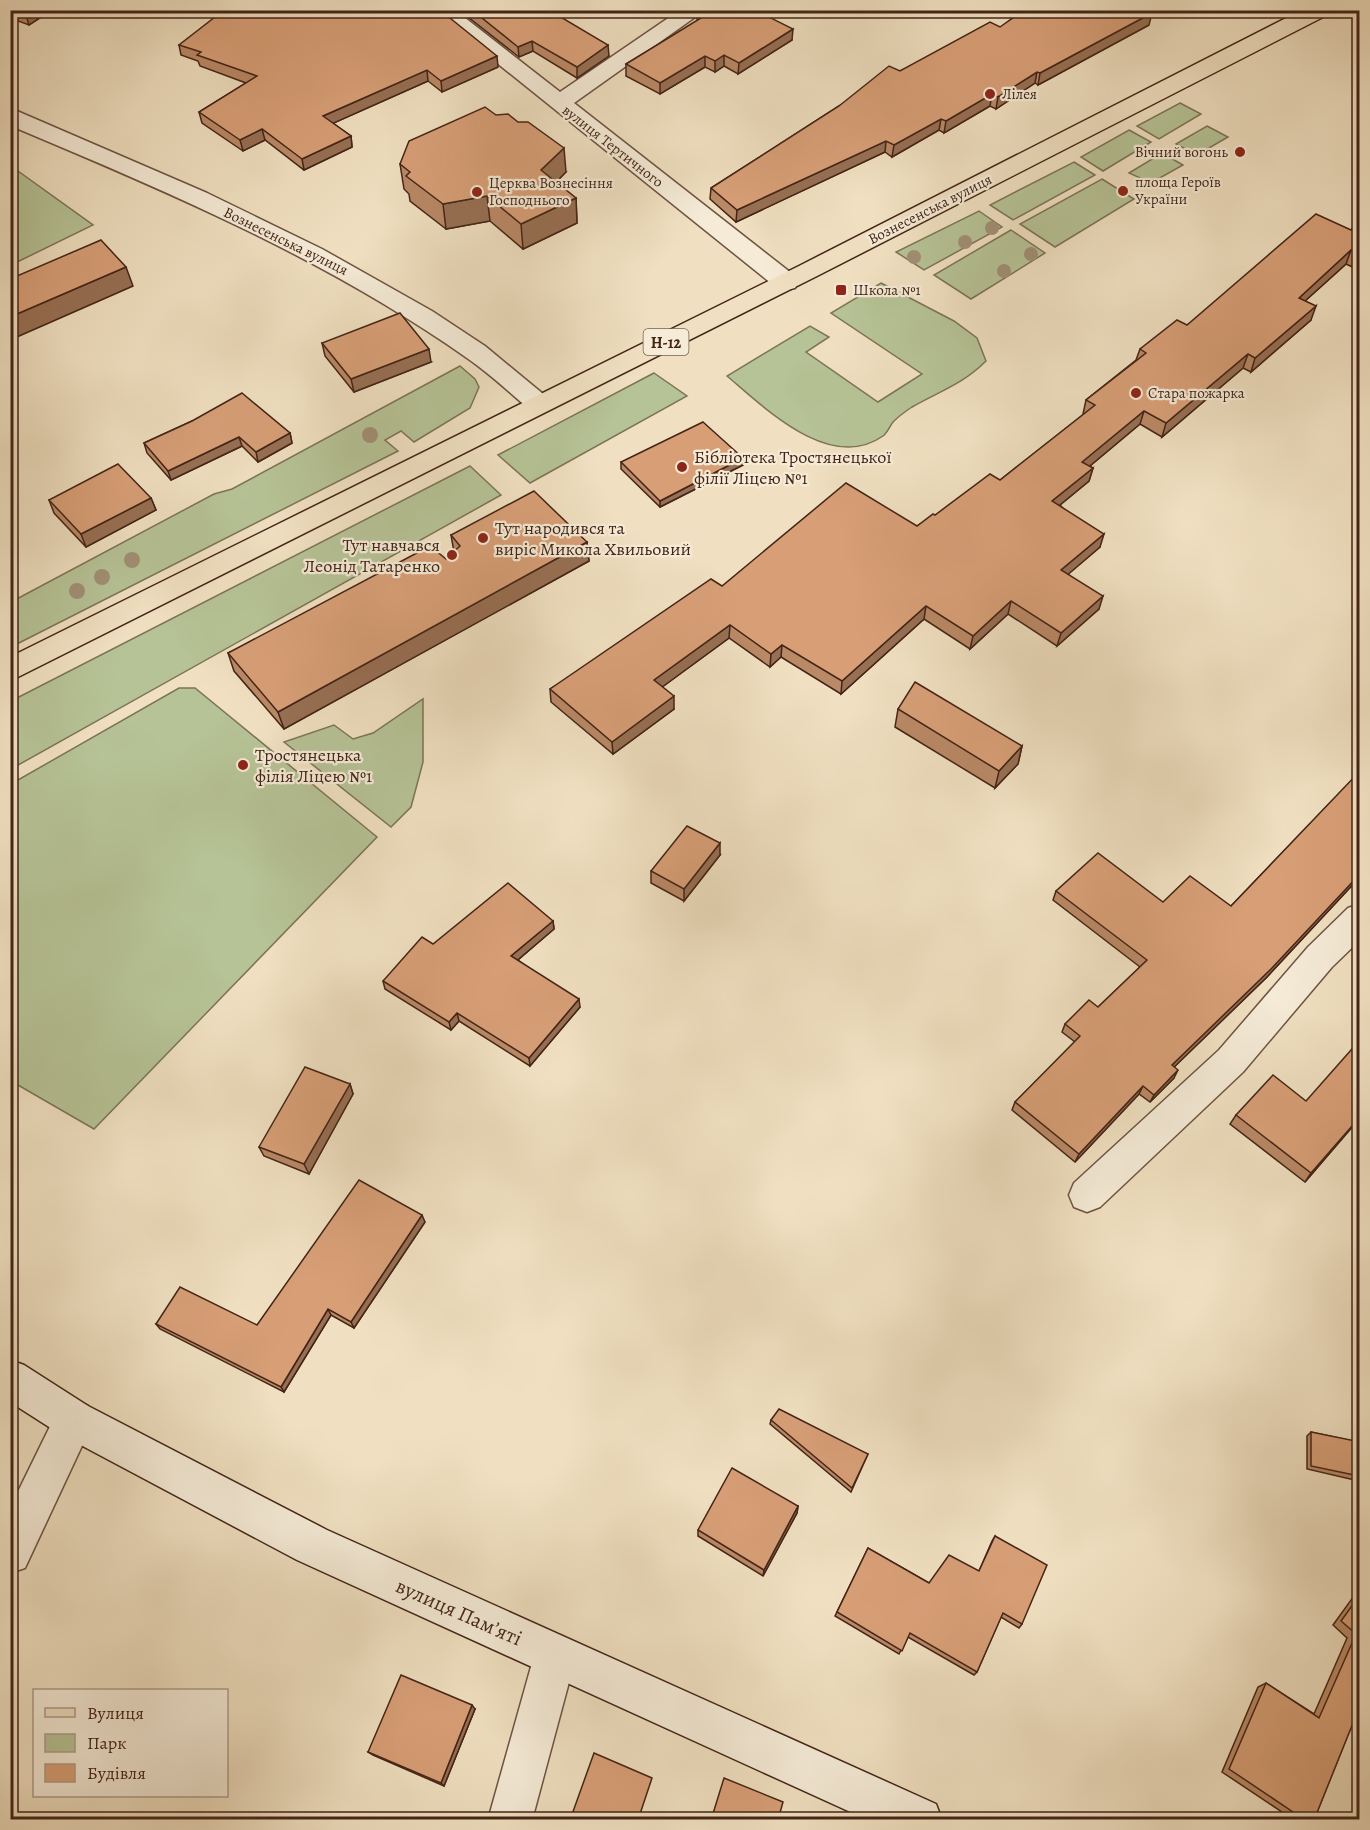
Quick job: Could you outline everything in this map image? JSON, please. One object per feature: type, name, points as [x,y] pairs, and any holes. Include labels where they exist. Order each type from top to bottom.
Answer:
[{"type":"main road","name":"Вознесенська вулиця","points":[[10,670],[786,282],[1319,10]]},
{"type":"street","name":"вулиця Тертичного","points":[[441,10],[786,282]]},
{"type":"street","points":[[559,103],[695,10]]},
{"type":"street","name":"Вознесенська вулиця","points":[[10,115],[268,230],[350,272],[478,353],[539,404]]},
{"type":"street","points":[[1088,1195],[1231,1061],[1320,957],[1359,918]]},
{"type":"street","name":"вулиця Памʼяті","points":[[10,1379],[74,1420],[312,1545],[920,1820]]},
{"type":"street","points":[[10,1553],[74,1420]]},
{"type":"street","points":[[510,1820],[555,1656]]},
{"type":"green space","points":[[1180,103],[1201,114],[1159,139],[1137,126]]},
{"type":"green space","points":[[1207,126],[1228,137],[1197,155],[1176,144]]},
{"type":"green space","points":[[1129,130],[1151,142],[1103,171],[1081,157]]},
{"type":"green space","points":[[1162,153],[1183,165],[1151,183],[1129,173]]},
{"type":"green space","points":[[1074,162],[1095,175],[1013,220],[990,205]]},
{"type":"green space","points":[[11,166],[93,225],[11,265]]},
{"type":"green space","points":[[1102,179],[1134,199],[1055,247],[1020,224]]},
{"type":"green space","points":[[979,211],[1002,227],[924,270],[896,252]]},
{"type":"green space","points":[[1011,230],[1045,253],[971,299],[934,275]]},
{"type":"green space","points":[[881,283],[954,321],[977,338],[986,361],[960,381],[905,412],[894,421],[883,436],[863,445],[842,447],[820,442],[779,419],[727,376],[810,326],[829,337],[806,352],[878,402],[922,374],[831,313]]},
{"type":"green space","points":[[460,366],[475,379],[479,387],[470,408],[414,442],[401,431],[385,440],[398,451],[11,647],[11,602],[214,494],[232,489]]},
{"type":"green space","points":[[654,373],[687,396],[530,483],[498,455]]},
{"type":"green space","points":[[470,466],[501,495],[11,769],[11,701]]},
{"type":"green space","points":[[179,688],[195,688],[377,837],[94,1129],[11,1081],[11,784]]},
{"type":"green space","points":[[423,699],[423,762],[411,807],[391,827],[284,742],[334,725],[353,739],[373,733]]},
{"type":"building","points":[[224,10],[440,10],[497,56],[441,81],[427,70],[323,116],[351,136],[302,159],[262,129],[240,140],[199,112],[257,76],[197,55],[201,52],[179,45]]},
{"type":"building","points":[[472,10],[549,10],[608,45],[577,67],[532,41],[518,47]]},
{"type":"building","points":[[703,10],[755,10],[793,29],[739,63],[724,55],[715,61],[705,56],[660,83],[626,64],[709,13]]},
{"type":"building","points":[[1024,10],[1147,10],[1152,13],[1040,73],[1037,72],[998,97],[992,94],[946,121],[941,119],[894,145],[886,141],[737,210],[711,188],[839,106],[889,66],[900,71],[990,22],[1000,27]]},
{"type":"building","name":"Церква Вознесіння Господнього","points":[[485,107],[496,115],[508,114],[518,122],[528,122],[564,148],[541,170],[576,198],[521,224],[487,196],[443,204],[406,176],[410,172],[400,164],[409,141]]},
{"type":"building","points":[[1316,214],[1351,230],[1359,221],[1359,254],[1351,250],[1299,298],[1316,306],[1255,358],[1248,354],[1166,423],[1144,411],[1082,462],[1093,468],[1052,501],[1104,534],[1061,570],[1103,596],[1061,633],[1011,601],[973,636],[926,606],[842,681],[782,645],[771,654],[730,625],[654,680],[674,696],[612,742],[550,689],[711,579],[722,586],[846,483],[917,526],[990,474],[1000,480],[1095,405],[1086,400],[1146,353],[1140,349],[1177,320],[1187,325]]},
{"type":"building","points":[[101,240],[126,267],[10,317],[10,279]]},
{"type":"building","points":[[400,313],[429,349],[351,379],[322,343]]},
{"type":"building","points":[[242,393],[290,433],[256,452],[239,437],[168,471],[144,443],[192,421]]},
{"type":"building","name":"Бібліотека Тростянецької філії Ліцею №1","points":[[703,422],[743,458],[660,501],[621,462]]},
{"type":"building","points":[[118,464],[151,498],[81,534],[49,500]]},
{"type":"building","points":[[534,491],[587,542],[278,712],[228,653],[430,546],[446,559],[460,546],[451,535]]},
{"type":"building","points":[[915,682],[1022,746],[999,771],[898,709]]},
{"type":"building","points":[[1359,772],[1359,875],[1271,969],[1172,1065],[1178,1070],[1154,1095],[1143,1086],[1079,1154],[1015,1102],[1080,1036],[1065,1024],[1089,1000],[1098,1007],[1147,960],[1056,891],[1098,853],[1163,902],[1190,876],[1231,906]]},
{"type":"building","points":[[687,826],[720,843],[684,889],[651,871]]},
{"type":"building","points":[[508,883],[553,921],[511,956],[579,999],[529,1058],[457,1013],[449,1022],[383,981],[422,937],[433,944]]},
{"type":"building","points":[[1359,1041],[1359,1118],[1311,1173],[1236,1115],[1273,1075],[1306,1101]]},
{"type":"building","points":[[305,1067],[350,1084],[304,1164],[259,1147]]},
{"type":"building","points":[[359,1180],[422,1215],[351,1322],[328,1309],[281,1387],[156,1324],[180,1287],[257,1325]]},
{"type":"building","points":[[779,1409],[868,1454],[852,1488],[771,1420]]},
{"type":"building","points":[[1311,1432],[1355,1441],[1359,1433],[1359,1476],[1311,1466]]},
{"type":"building","points":[[732,1468],[798,1506],[764,1570],[698,1530]]},
{"type":"building","points":[[995,1536],[1047,1565],[1022,1624],[1003,1613],[977,1672],[910,1633],[902,1651],[837,1612],[868,1548],[929,1583],[949,1555],[979,1571]]},
{"type":"building","points":[[1359,1596],[1359,1708],[1314,1820],[1305,1820],[1229,1769],[1266,1683],[1319,1718],[1356,1634],[1341,1621]]},
{"type":"building","points":[[401,1675],[472,1705],[441,1783],[368,1752]]},
{"type":"building","points":[[594,1753],[652,1778],[638,1820],[570,1820]]},
{"type":"building","points":[[724,1778],[783,1802],[778,1820],[711,1820]]},
{"type":"place","name":"Лілея","points":[[990,94]]},
{"type":"place","name":"Вічний вогонь","points":[[1240,152]]},
{"type":"place","name":"площа Героїв України","points":[[1123,191]]},
{"type":"place","name":"Церква Вознесіння Господнього","points":[[477,192]]},
{"type":"place","name":"Школа №1","points":[[841,290]]},
{"type":"place","name":"Стара пожарка","points":[[1136,393]]},
{"type":"place","name":"Бібліотека Тростянецької філії Ліцею №1","points":[[682,467]]},
{"type":"place","name":"Тут народився та виріс Микола Хвильовий","points":[[483,538]]},
{"type":"place","name":"Тут навчався Леонід Татаренко","points":[[452,555]]},
{"type":"place","name":"Тростянецька філія Ліцею №1","points":[[243,765]]}]
